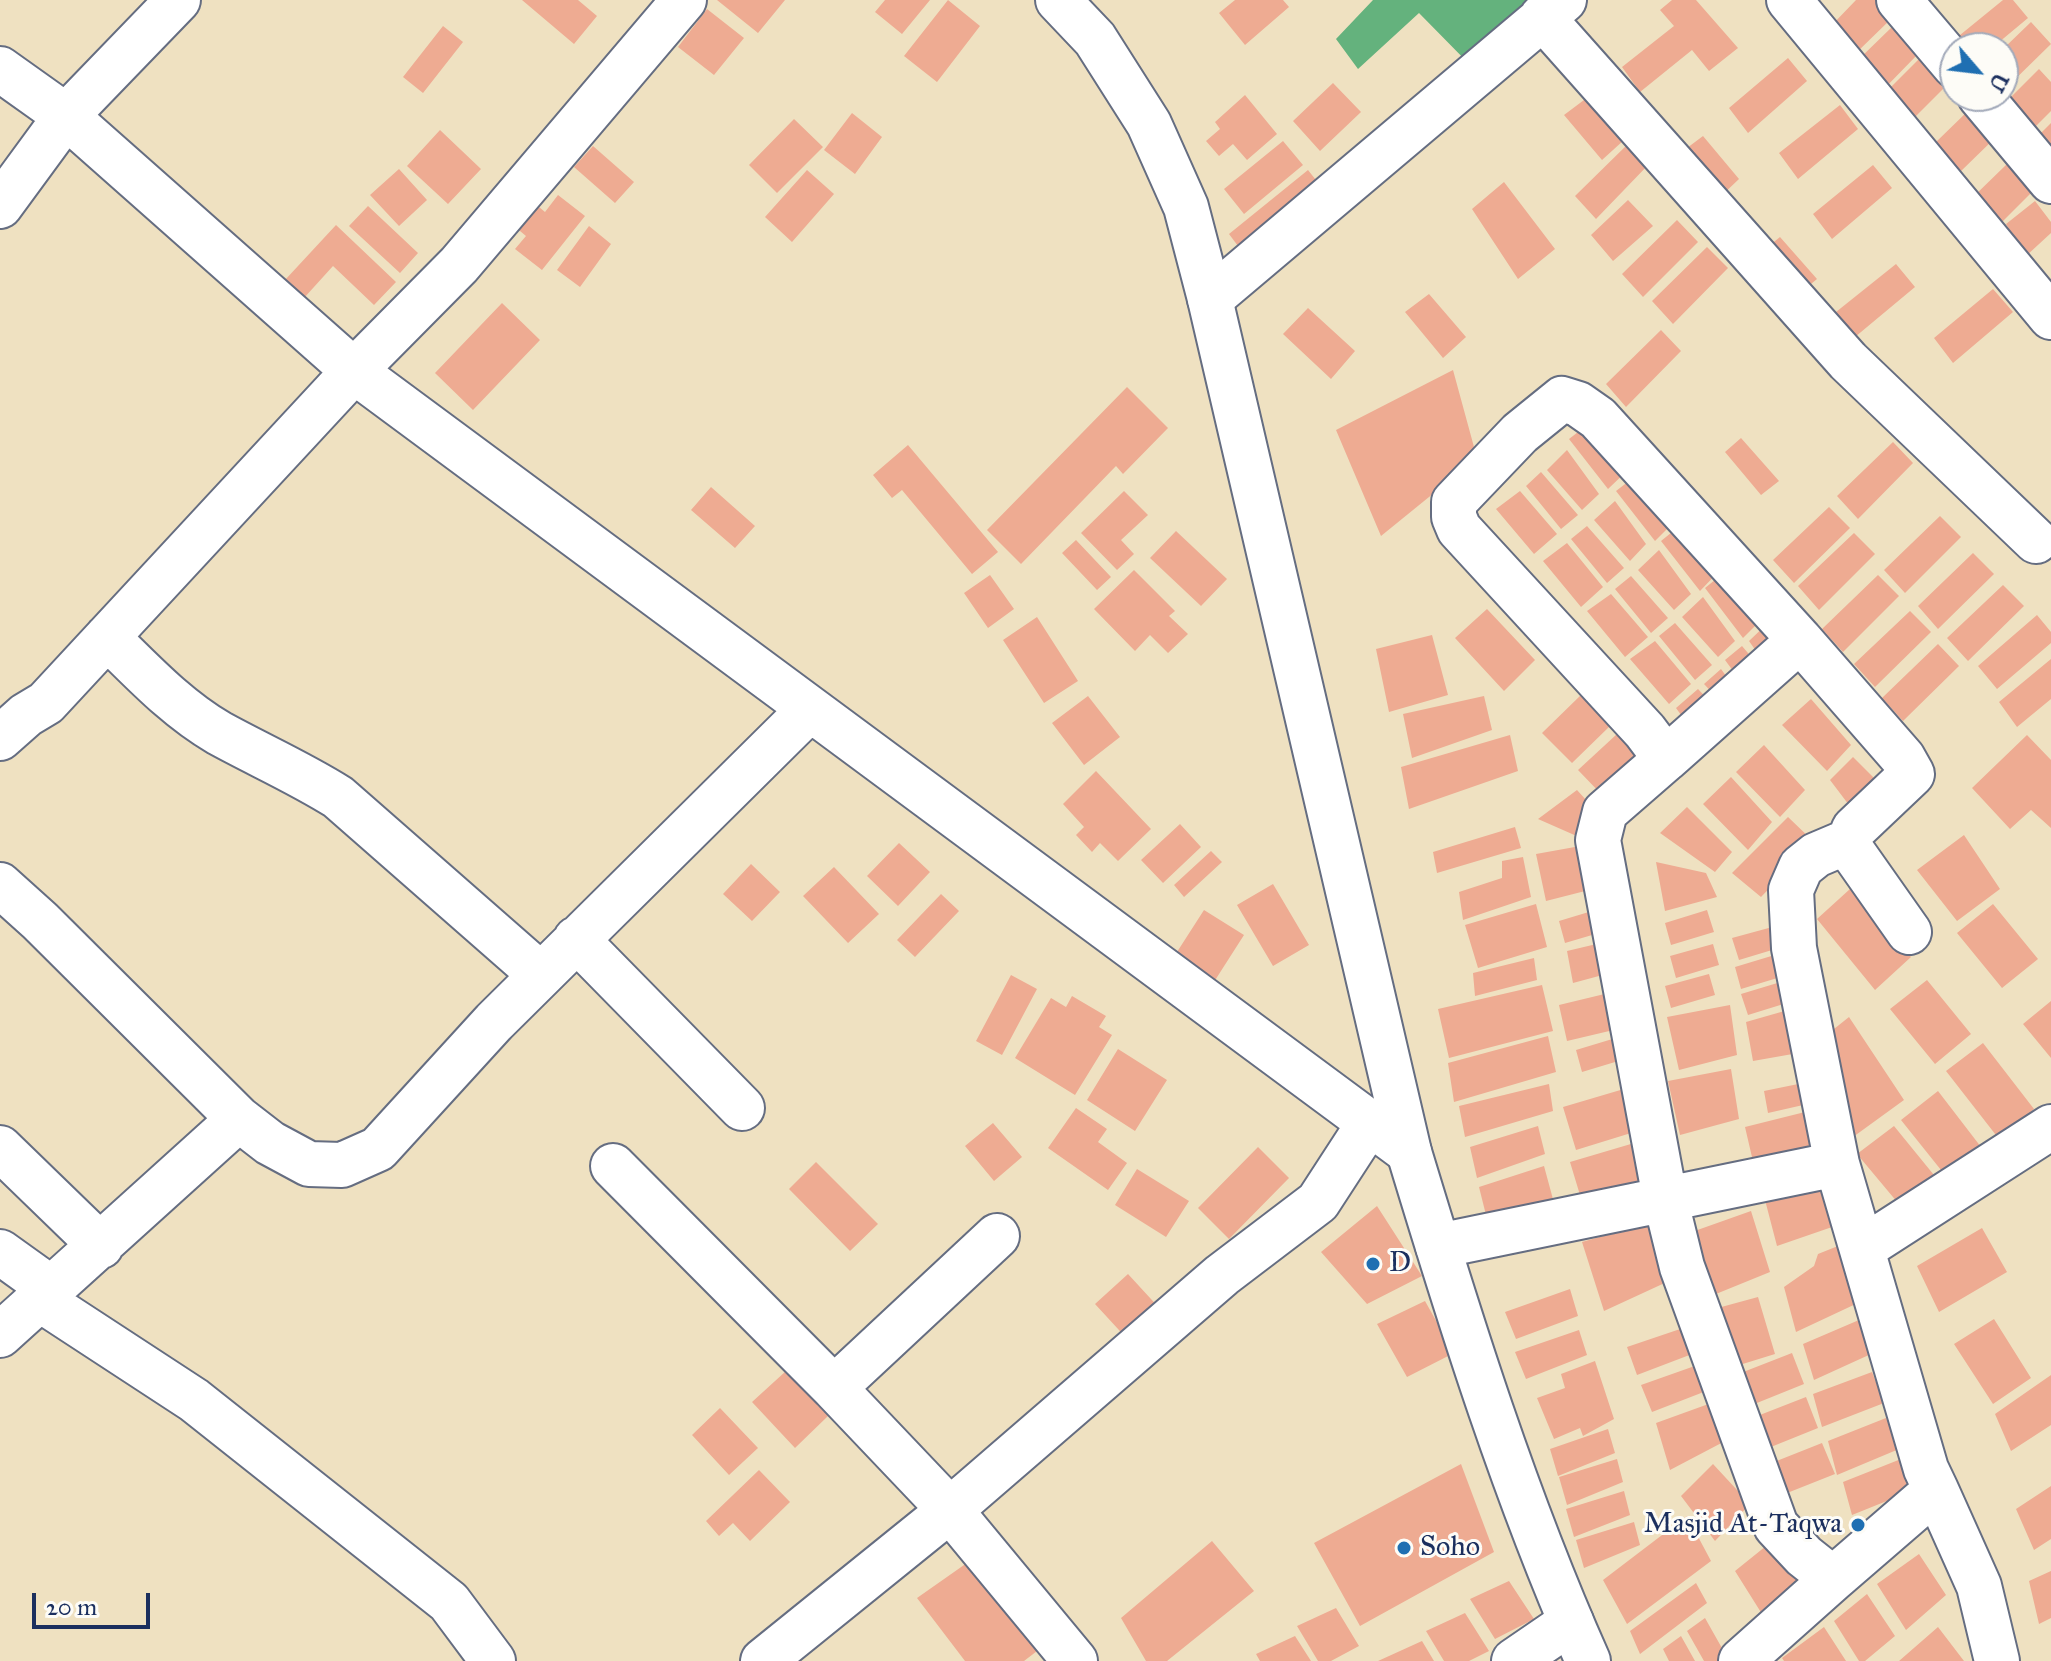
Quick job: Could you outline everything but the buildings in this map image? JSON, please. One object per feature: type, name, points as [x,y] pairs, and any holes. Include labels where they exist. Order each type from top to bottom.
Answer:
[{"type":"street","points":[[0,206],[66,116],[178,0]]},
{"type":"street","points":[[0,738],[26,715],[46,703],[354,371],[459,265],[684,0]]},
{"type":"street","points":[[1058,0],[1095,39],[1149,124],[1186,207],[1409,1152],[1529,1518],[1580,1642],[1514,1661]]},
{"type":"street","points":[[1899,0],[1939,47]]},
{"type":"street","points":[[1796,2],[2051,317]]},
{"type":"street","points":[[1210,299],[1553,9],[1848,361],[2036,541]]},
{"type":"street","points":[[0,69],[66,116],[354,371],[1409,1152]]},
{"type":"street","points":[[1993,112],[2051,181]]},
{"type":"street","points":[[1666,759],[1635,720],[1459,529],[1454,517],[1454,502],[1520,433],[1562,399],[1578,404],[1598,418],[1903,758],[1912,774],[1854,829],[1849,841],[1852,851],[1909,932]]},
{"type":"street","points":[[107,637],[175,702],[207,725],[338,797],[541,975]]},
{"type":"street","points":[[1800,640],[1605,812],[1598,840],[1665,1198],[1682,1267],[1776,1526],[1804,1556],[1833,1579]]},
{"type":"street","points":[[0,885],[239,1119],[270,1143],[309,1164],[342,1165],[378,1149],[494,1022],[810,709]]},
{"type":"street","points":[[1849,841],[1816,855],[1801,867],[1791,890],[1794,948],[1837,1164],[1926,1469],[1979,1586],[1997,1661]]},
{"type":"street","points":[[576,939],[742,1108]]},
{"type":"street","points":[[0,1335],[239,1119]]},
{"type":"street","points":[[763,1661],[950,1510],[1222,1275],[1318,1202],[1370,1122]]},
{"type":"street","points":[[1863,1248],[2051,1127]]},
{"type":"street","points":[[0,1148],[101,1246]]},
{"type":"street","points":[[1438,1246],[1837,1164]]},
{"type":"street","points":[[613,1166],[834,1388],[950,1510],[1075,1661]]},
{"type":"street","points":[[834,1388],[997,1236]]},
{"type":"street","points":[[0,1252],[47,1295],[194,1400],[449,1602],[493,1661]]},
{"type":"street","points":[[1741,1661],[1936,1490]]},
{"type":"green space","points":[[1373,0],[1568,0],[1477,72],[1419,13],[1358,69],[1336,39]]},
{"type":"place","name":"D","points":[[1373,1264]]},
{"type":"place","name":"Masjid At-Taqwa","points":[[1858,1525]]},
{"type":"place","name":"Soho","points":[[1404,1548]]}]
